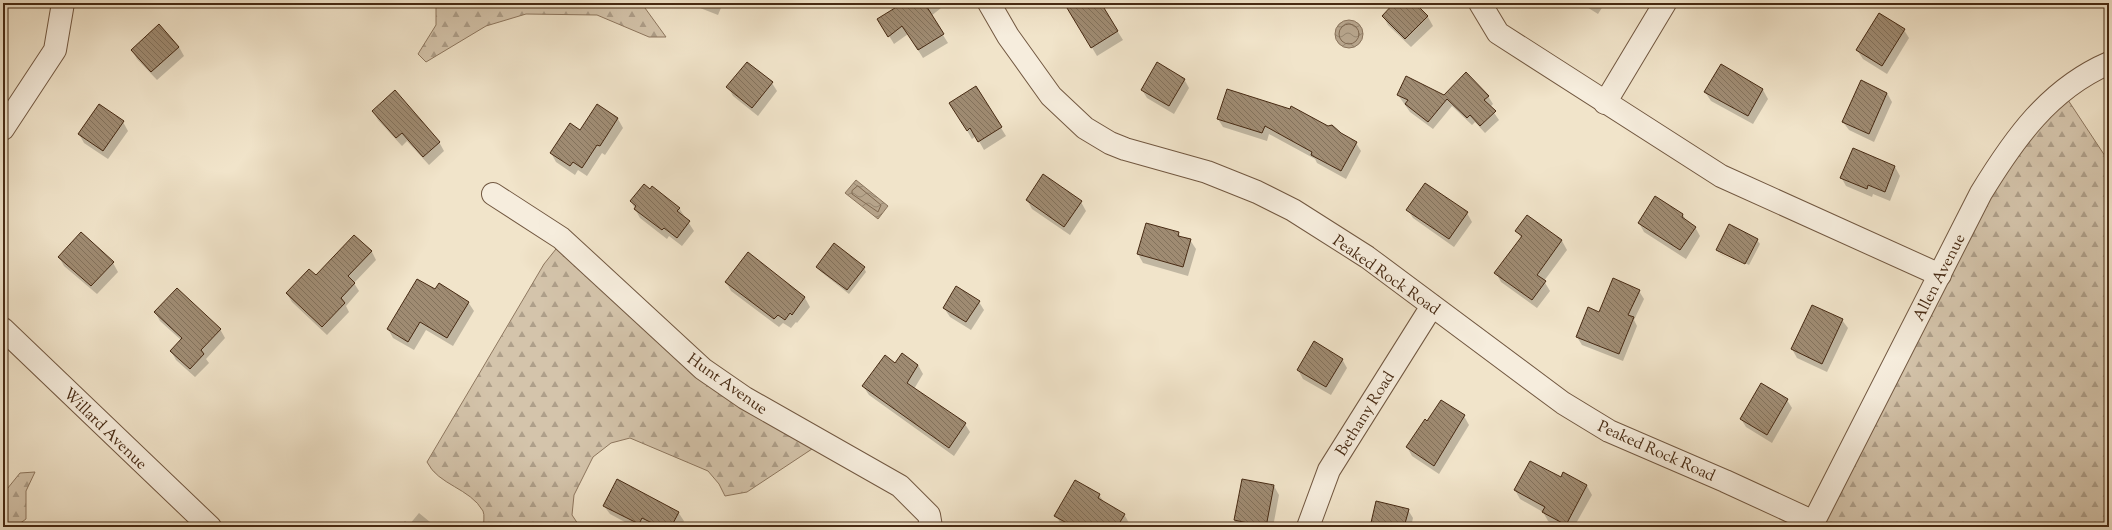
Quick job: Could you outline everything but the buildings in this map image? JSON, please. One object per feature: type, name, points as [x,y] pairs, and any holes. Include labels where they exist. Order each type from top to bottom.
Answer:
[{"type":"street","points":[[3,129],[55,50],[63,3]]},
{"type":"street","name":"Peaked Rock Road","points":[[989,3],[1008,36],[1051,96],[1085,128],[1110,143],[1125,149],[1207,172],[1269,198],[1293,210],[1366,257],[1563,403],[1609,431],[1725,481],[1812,525]]},
{"type":"street","points":[[1480,3],[1498,34],[1721,176],[1940,275]]},
{"type":"street","points":[[1605,103],[1665,3]]},
{"type":"street","name":"Allen Avenue","points":[[1812,525],[1981,193],[2011,146],[2028,125],[2056,96],[2093,70],[2109,63]]},
{"type":"street","name":"Hunt Avenue","points":[[493,194],[561,238],[703,369],[745,398],[900,486],[929,515],[931,527]]},
{"type":"street","name":"Bethany Road","points":[[1308,527],[1329,470],[1432,306]]},
{"type":"street","name":"Willard Avenue","points":[[3,328],[210,527]]},
{"type":"green space","points":[[436,3],[646,3],[645,8],[666,37],[649,37],[597,15],[526,14],[486,26],[426,62],[418,54],[436,25]]},
{"type":"green space","points":[[2068,100],[2109,162],[2109,527],[1809,527],[2000,167]]},
{"type":"green space","points":[[564,239],[640,311],[815,447],[747,492],[725,496],[719,484],[708,471],[630,438],[611,443],[593,457],[574,495],[572,515],[580,527],[484,527],[484,513],[477,503],[462,491],[446,482],[432,470],[427,462],[544,264]]},
{"type":"green space","points":[[35,472],[26,491],[26,519],[15,527],[3,527],[3,494],[20,473]]},
{"type":"water","points":[[1349,20],[1359,24],[1363,34],[1359,44],[1349,48],[1339,44],[1335,34],[1339,24]]},
{"type":"water","points":[[856,180],[888,206],[878,219],[845,193]]}]
